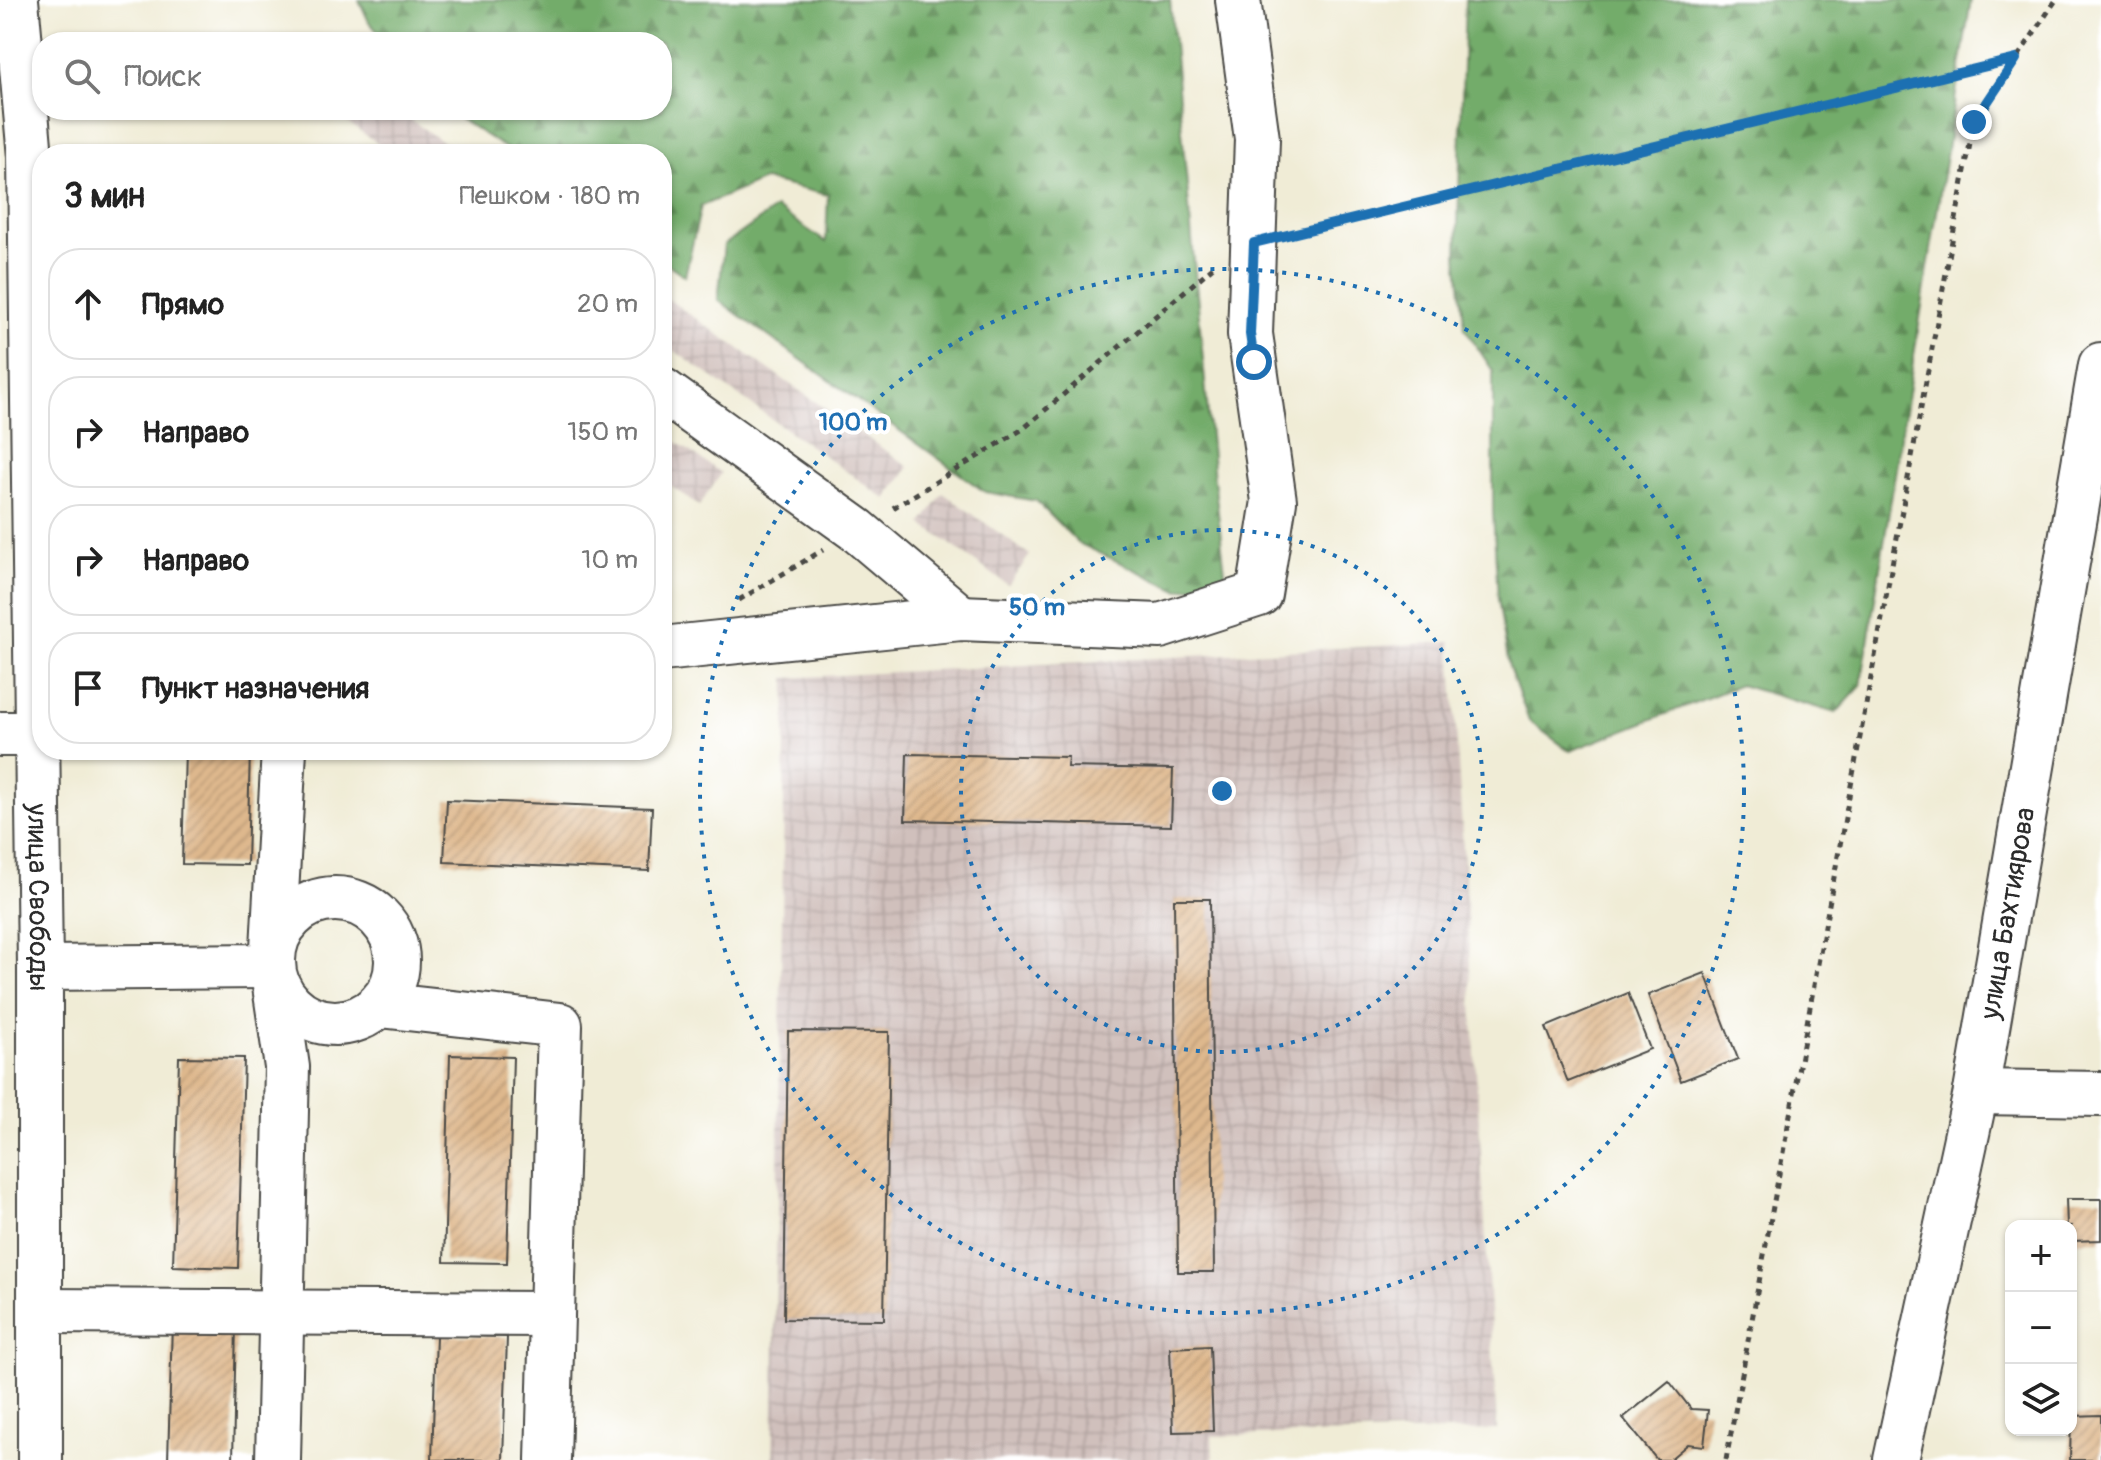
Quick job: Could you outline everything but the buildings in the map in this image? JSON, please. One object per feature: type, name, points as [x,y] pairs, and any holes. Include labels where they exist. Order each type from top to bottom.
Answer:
[{"type":"street","name":"улица Свободы","points":[[16,0],[34,144]]},
{"type":"street","points":[[672,648],[961,618],[1160,626],[1259,594],[1274,501],[1250,334],[1257,139],[1238,0]]},
{"type":"street","name":"улица Свободы","points":[[32,195],[16,343],[19,734],[40,968],[40,1460]]},
{"type":"street","name":"улица Бахтиярова","points":[[1896,1460],[1976,1092],[2101,365]]},
{"type":"street","points":[[672,397],[857,530],[961,618]]},
{"type":"street","points":[[278,1460],[287,1067],[272,966],[283,760]]},
{"type":"street","points":[[336,898],[357,902],[375,913],[388,929],[396,948],[397,969],[391,989],[380,1005],[363,1017],[343,1023],[323,1023],[303,1016],[288,1003],[277,986],[272,966],[274,945],[283,926],[297,911],[316,902],[336,898]]},
{"type":"street","points":[[40,968],[272,966]]},
{"type":"street","points":[[380,1005],[560,1025],[548,1460]]},
{"type":"street","points":[[1976,1092],[2101,1094]]},
{"type":"street","points":[[40,1311],[552,1314]]},
{"type":"path","points":[[1726,1460],[1974,122],[2056,0]]},
{"type":"path","points":[[727,607],[1023,429],[1217,263],[1254,243],[2016,59]]},
{"type":"shaded area","points":[[344,120],[411,120],[446,144],[379,144]]},
{"type":"shaded area","points":[[672,302],[909,467],[886,499],[672,349]]},
{"type":"shaded area","points":[[672,439],[721,473],[699,506],[672,487]]},
{"type":"shaded area","points":[[943,493],[1030,555],[1008,585],[922,524]]},
{"type":"shaded area","points":[[1451,642],[1497,1430],[1212,1436],[1213,1460],[773,1460],[786,678]]},
{"type":"green space","points":[[359,0],[1170,0],[1226,580],[1178,590],[1078,543],[1036,501],[985,492],[718,300],[724,245],[776,208],[826,242],[828,195],[764,180],[701,206],[685,276],[672,267],[672,144],[499,144],[462,120],[672,120],[672,32],[378,32],[369,22]]},
{"type":"green space","points":[[1465,0],[1971,0],[1861,686],[1836,713],[1740,685],[1570,751],[1529,721],[1509,667],[1498,599],[1493,512],[1493,371],[1465,329],[1457,256]]},
{"type":"route","points":[[1254,362],[1250,334],[1254,243],[2016,59],[1974,122]]}]
